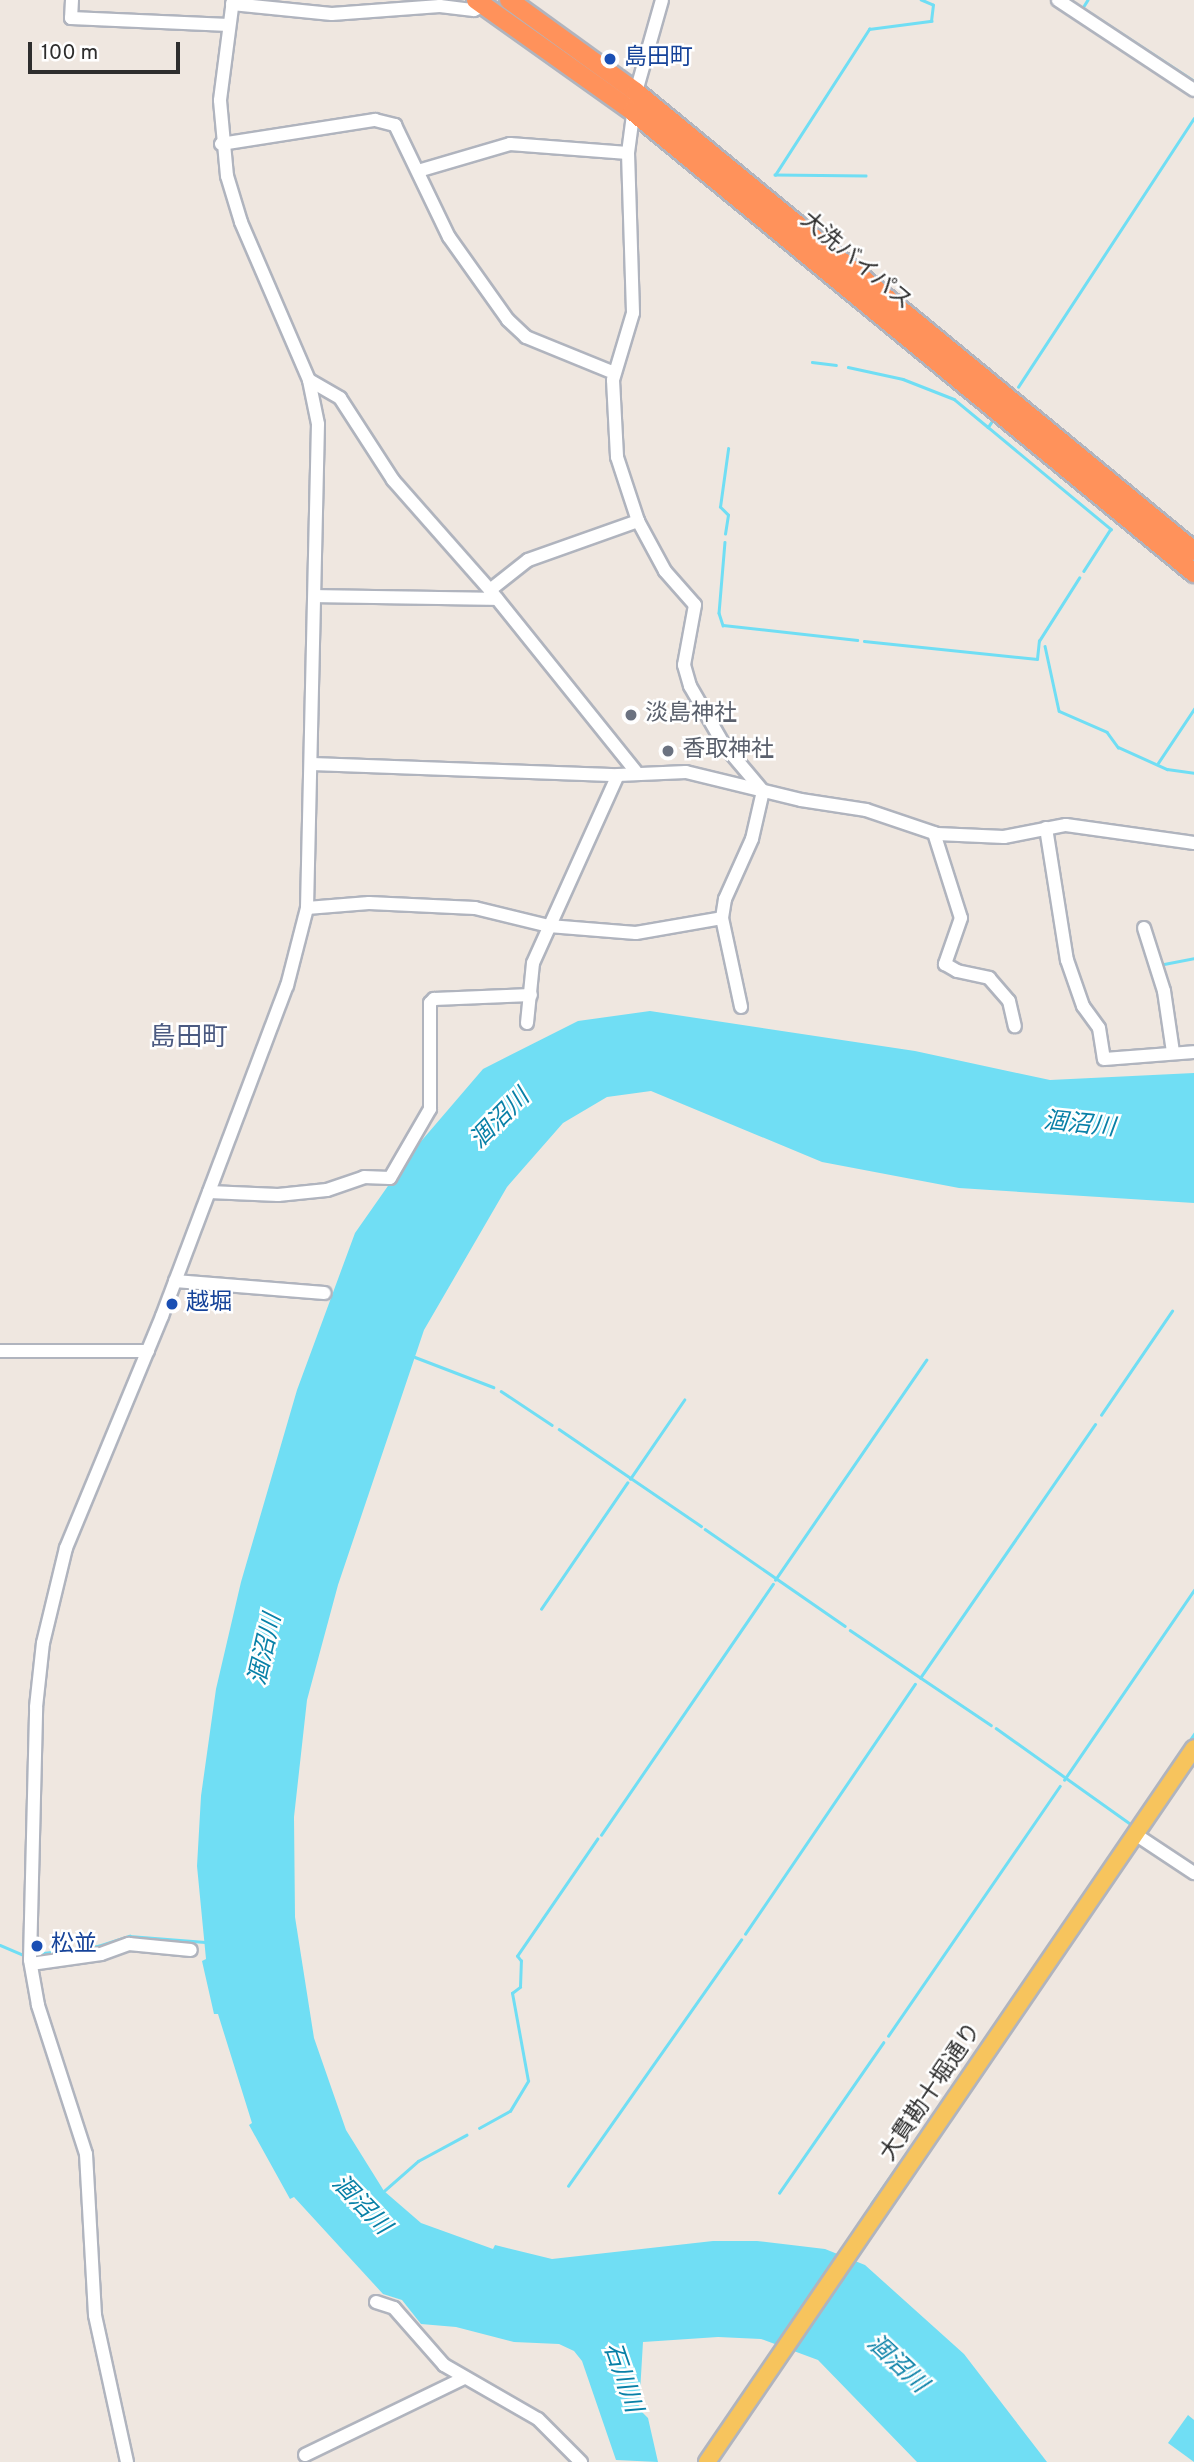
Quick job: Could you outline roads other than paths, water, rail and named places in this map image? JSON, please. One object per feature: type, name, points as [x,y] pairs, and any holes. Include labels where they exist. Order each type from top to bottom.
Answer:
[{"type":"highway","name":"大洗バイパス","points":[[509,0],[636,92],[1194,551]]},
{"type":"highway","name":"大洗バイパス","points":[[481,3],[632,111],[1194,573]]},
{"type":"main road","name":"大貫勘十堀通り","points":[[708,2462],[1194,1748]]},
{"type":"street","points":[[72,0],[71,18],[229,24]]},
{"type":"street","points":[[662,0],[632,111],[628,153],[633,313],[614,373],[617,457],[638,522],[664,571],[695,605],[684,665],[697,703],[763,791],[752,839],[725,899],[722,918],[741,1007]]},
{"type":"street","points":[[1058,0],[1194,90]]},
{"type":"street","points":[[127,2462],[95,2315],[86,2154],[38,2005],[31,1964],[29,1887],[43,1643],[66,1548],[148,1351],[209,1192],[295,963],[307,908],[320,444],[309,380],[235,204],[221,144],[220,100],[232,2],[332,14],[440,6],[474,9],[481,3]]},
{"type":"street","points":[[221,144],[374,120],[401,131],[449,237],[508,320],[526,337],[614,373]]},
{"type":"street","points":[[418,171],[510,144],[628,153]]},
{"type":"street","points":[[309,380],[340,398],[393,480],[493,594],[638,774]]},
{"type":"street","points":[[316,596],[493,594],[528,560],[638,522]]},
{"type":"street","points":[[312,764],[618,775],[686,772],[763,791],[866,810],[934,833],[1004,837],[1066,825],[1194,844]]},
{"type":"street","points":[[527,1024],[533,963],[618,775]]},
{"type":"street","points":[[1046,828],[1070,970],[1083,1006],[1099,1028],[1104,1059],[1145,1059],[1172,1052],[1194,1052]]},
{"type":"street","points":[[934,833],[961,918],[945,964],[957,971],[989,978],[1009,1001],[1015,1026]]},
{"type":"street","points":[[307,908],[357,903],[475,908],[549,926],[636,933],[722,918]]},
{"type":"street","points":[[1144,928],[1164,992],[1172,1052]]},
{"type":"street","points":[[209,1192],[278,1195],[327,1190],[364,1177],[390,1178],[430,1109],[430,1003],[434,999],[531,995]]},
{"type":"street","points":[[175,1281],[325,1293]]},
{"type":"street","points":[[0,1351],[148,1351]]},
{"type":"street","points":[[1135,1834],[1194,1873]]},
{"type":"street","points":[[31,1964],[101,1954],[129,1944],[191,1950]]},
{"type":"street","points":[[376,2302],[394,2308],[417,2338],[464,2378],[538,2419],[581,2462]]},
{"type":"street","points":[[305,2455],[464,2378]]},
{"type":"water","points":[[650,1011],[915,1051],[1050,1080],[1194,1073],[1194,1203],[959,1188],[822,1162],[651,1091],[607,1097],[563,1123],[507,1187],[424,1330],[338,1585],[307,1700],[294,1817],[295,1917],[314,2038],[346,2130],[384,2191],[421,2223],[493,2249],[495,2245],[552,2259],[713,2241],[757,2241],[825,2249],[865,2265],[964,2354],[1047,2462],[917,2462],[818,2360],[761,2339],[718,2337],[643,2342],[639,2409],[648,2418],[658,2462],[616,2460],[582,2361],[574,2351],[559,2344],[514,2342],[456,2327],[421,2324],[402,2300],[383,2294],[294,2197],[290,2199],[249,2125],[252,2123],[218,2014],[214,2014],[202,1961],[206,1959],[197,1866],[201,1796],[216,1689],[241,1582],[297,1390],[355,1233],[411,1153],[483,1069],[578,1021]]},
{"type":"water","points":[[1188,2415],[1194,2420],[1194,2462],[1168,2443]]},
{"type":"waterway","points":[[866,176],[775,175],[869,29],[931,21],[933,5],[921,0]]},
{"type":"waterway","points":[[1088,0],[1083,8],[1194,81]]},
{"type":"waterway","points":[[1018,387],[1194,118]]},
{"type":"waterway","points":[[812,362],[836,365]]},
{"type":"waterway","points":[[848,367],[903,379],[954,399],[988,427],[992,421]]},
{"type":"waterway","points":[[988,427],[1111,529],[1084,571]]},
{"type":"waterway","points":[[725,534],[728,515],[720,507],[728,449]]},
{"type":"waterway","points":[[725,542],[719,613],[723,625],[857,640]]},
{"type":"waterway","points":[[864,641],[1037,659],[1039,641],[1079,578]]},
{"type":"waterway","points":[[1045,646],[1059,711],[1107,732],[1118,747],[1167,769],[1194,773]]},
{"type":"waterway","points":[[1158,763],[1194,709]]},
{"type":"waterway","points":[[1164,964],[1194,958]]},
{"type":"waterway","points":[[1101,1415],[1172,1311]]},
{"type":"waterway","points":[[415,1357],[493,1387]]},
{"type":"waterway","points":[[775,1580],[926,1360]]},
{"type":"waterway","points":[[501,1391],[552,1425]]},
{"type":"waterway","points":[[630,1479],[684,1400]]},
{"type":"waterway","points":[[920,1678],[1095,1424]]},
{"type":"waterway","points":[[559,1429],[701,1526]]},
{"type":"waterway","points":[[541,1609],[627,1483]]},
{"type":"waterway","points":[[705,1529],[845,1626]]},
{"type":"waterway","points":[[601,1835],[773,1584]]},
{"type":"waterway","points":[[1064,1780],[1194,1590]]},
{"type":"waterway","points":[[850,1630],[991,1725]]},
{"type":"waterway","points":[[745,1934],[915,1684]]},
{"type":"waterway","points":[[996,1728],[1135,1827]]},
{"type":"waterway","points":[[1131,1826],[1194,1734]]},
{"type":"waterway","points":[[888,2036],[1060,1786]]},
{"type":"waterway","points":[[479,2128],[510,2111],[528,2081],[512,1993],[520,1987],[521,1961],[517,1956],[597,1839]]},
{"type":"waterway","points":[[956,2082],[1107,1862]]},
{"type":"waterway","points":[[36,1954],[98,1946],[129,1936],[205,1942]]},
{"type":"waterway","points":[[568,2186],[741,1940]]},
{"type":"waterway","points":[[0,1945],[26,1956]]},
{"type":"waterway","points":[[779,2193],[883,2043]]},
{"type":"waterway","points":[[871,2204],[950,2091]]},
{"type":"waterway","points":[[384,2191],[418,2161],[466,2135]]},
{"type":"place","name":"島田町","points":[[610,59]]},
{"type":"place","name":"淡島神社","points":[[631,715]]},
{"type":"place","name":"香取神社","points":[[668,751]]},
{"type":"place","name":"越堀","points":[[172,1304]]},
{"type":"place","name":"松並","points":[[37,1946]]},
{"type":"district","name":"島田町","points":[[189,1039]]},
{"type":"water label","name":"涸沼川","points":[[501,1120]]},
{"type":"water label","name":"涸沼川","points":[[1079,1126]]},
{"type":"water label","name":"涸沼川","points":[[267,1650]]},
{"type":"water label","name":"涸沼川","points":[[360,2206]]},
{"type":"water label","name":"涸沼川","points":[[896,2365]]},
{"type":"water label","name":"石川川","points":[[621,2378]]}]
